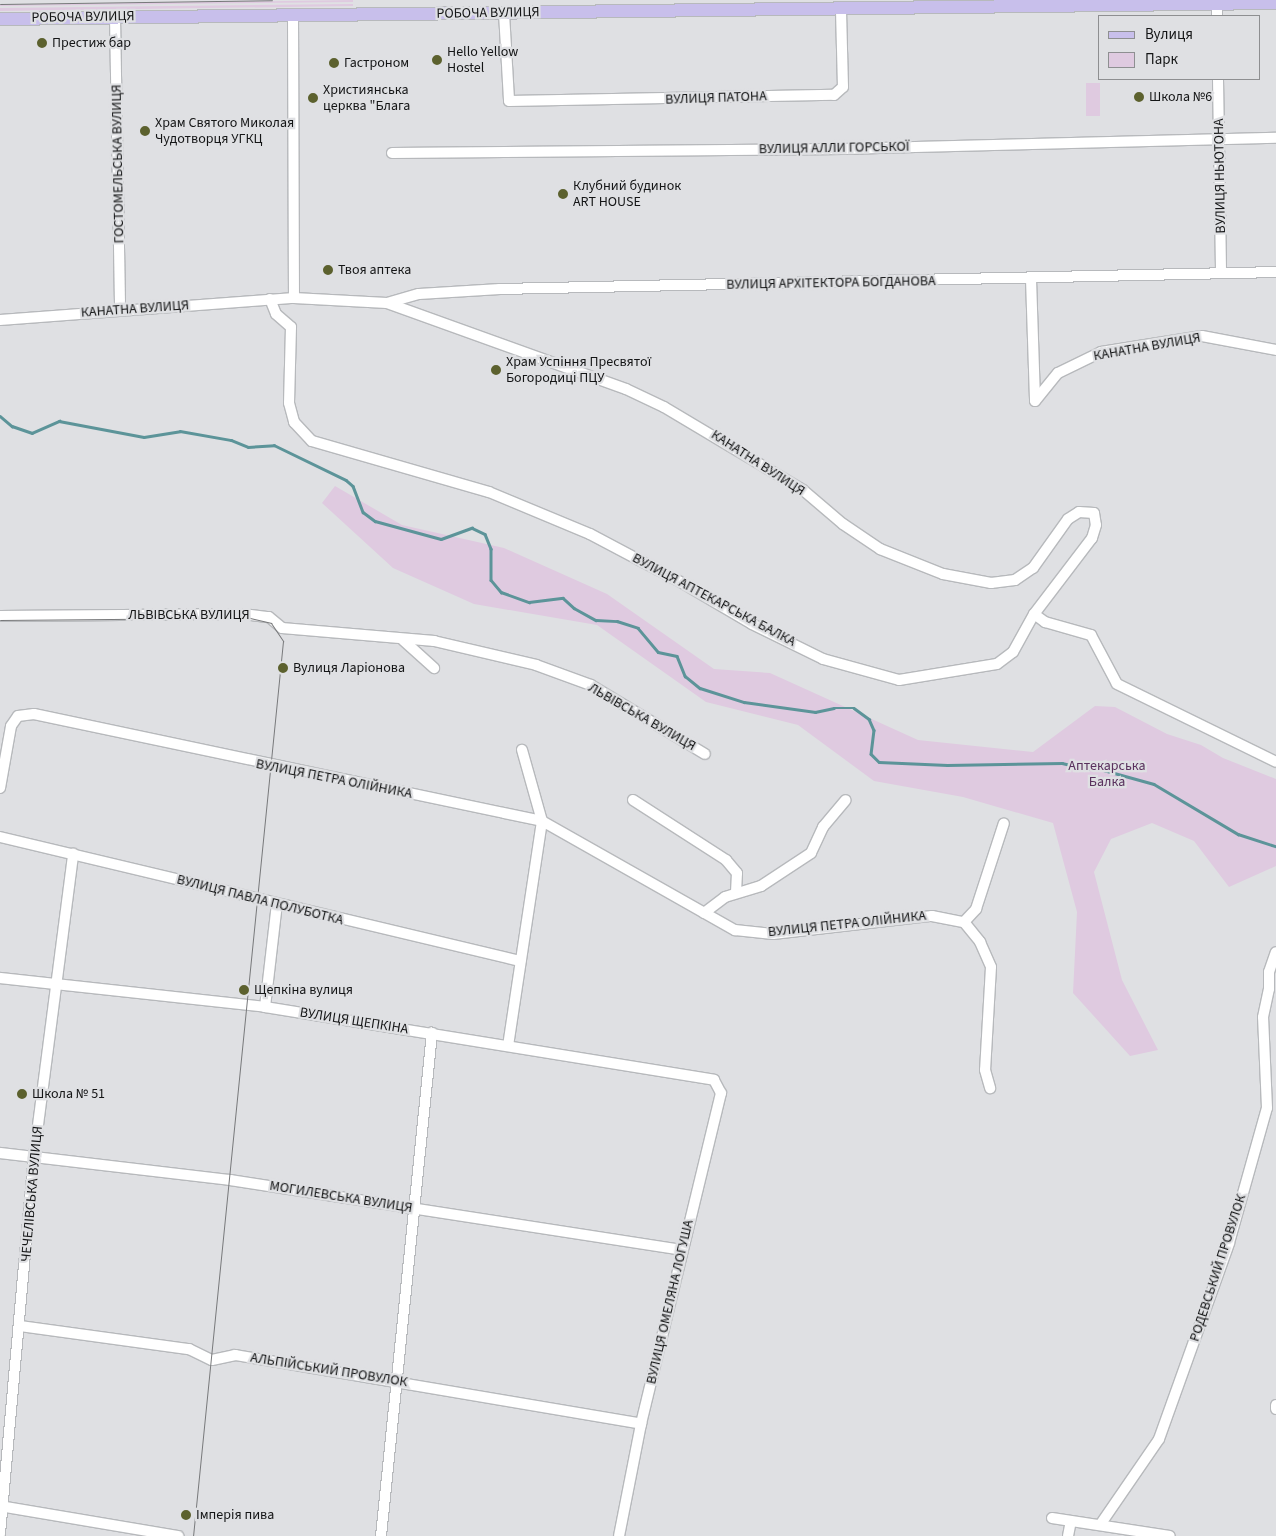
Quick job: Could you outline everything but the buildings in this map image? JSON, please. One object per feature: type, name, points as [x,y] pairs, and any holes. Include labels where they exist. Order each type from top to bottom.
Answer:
[{"type":"main road","name":"РОБОЧА ВУЛИЦЯ","points":[[0,19],[292,15],[504,6],[841,10],[1217,7],[1276,3]]},
{"type":"street","name":"ВУЛИЦЯ ПАТОНА","points":[[504,6],[509,102],[834,95],[843,87],[841,10]]},
{"type":"street","points":[[292,15],[294,298]]},
{"type":"street","name":"ГОСТОМЕЛЬСЬКА ВУЛИЦЯ","points":[[115,17],[120,311]]},
{"type":"street","name":"ВУЛИЦЯ НЬЮТОНА","points":[[1218,80],[1221,273]]},
{"type":"street","name":"ВУЛИЦЯ АЛЛИ ГОРСЬКОЇ","points":[[392,153],[843,149],[1276,138]]},
{"type":"street","name":"ВУЛИЦЯ АРХІТЕКТОРА БОГДАНОВА","points":[[388,303],[419,294],[500,289],[1031,279],[1276,272]]},
{"type":"street","name":"КАНАТНА ВУЛИЦЯ","points":[[1031,279],[1035,401],[1058,373],[1101,352],[1202,336],[1276,350]]},
{"type":"street","name":"КАНАТНА ВУЛИЦЯ","points":[[0,320],[270,299],[294,298],[388,303],[626,389],[664,407],[803,490],[843,524],[880,549],[943,574],[990,583],[1015,580],[1033,568],[1068,519],[1080,512],[1094,513],[1096,525],[1092,538],[1034,614]]},
{"type":"street","name":"ВУЛИЦЯ АПТЕКАРСЬКА БАЛКА","points":[[270,299],[276,314],[291,326],[290,403],[294,422],[312,441],[489,492],[590,534],[677,580],[752,624],[823,659],[899,680],[997,664],[1012,652],[1034,614]]},
{"type":"street","name":"ЛЬВІВСЬКА ВУЛИЦЯ","points":[[0,616],[243,614],[269,617],[282,628],[403,640],[434,641],[546,668],[591,685],[705,754]]},
{"type":"street","points":[[1034,614],[1046,622],[1091,635],[1116,684],[1276,762]]},
{"type":"street","points":[[403,640],[434,668]]},
{"type":"street","name":"ВУЛИЦЯ ПЕТРА ОЛІЙНИКА","points":[[0,788],[11,726],[18,716],[34,714],[542,821],[735,930],[773,934],[932,916],[964,922]]},
{"type":"street","points":[[508,1046],[542,821],[522,750]]},
{"type":"street","points":[[633,800],[726,860],[737,873],[736,893]]},
{"type":"street","points":[[704,913],[736,893],[761,886],[811,853],[823,826],[846,800]]},
{"type":"street","points":[[990,1088],[985,1070],[991,967],[980,942],[964,922],[976,909],[1004,823]]},
{"type":"street","name":"ВУЛИЦЯ ПАВЛА ПОЛУБОТКА","points":[[0,837],[520,961]]},
{"type":"street","name":"ЧЕЧЕЛІВСЬКА ВУЛИЦЯ","points":[[0,1534],[34,1156],[54,986],[73,854]]},
{"type":"street","points":[[265,1007],[277,904]]},
{"type":"street","name":"РОДЕВСЬКИЙ ПРОВУЛОК","points":[[1100,1525],[1159,1439],[1229,1244],[1267,1108],[1263,1017],[1273,992],[1268,972],[1276,952]]},
{"type":"street","name":"ВУЛИЦЯ ЩЕПКІНА","points":[[0,978],[54,986],[265,1007],[706,1077]]},
{"type":"street","points":[[381,1536],[432,1033]]},
{"type":"street","name":"ВУЛИЦЯ ОМЕЛЯНА ЛОГУША","points":[[620,1536],[641,1424],[721,1093],[714,1080],[706,1077]]},
{"type":"street","name":"МОГИЛЕВСЬКА ВУЛИЦЯ","points":[[0,1153],[226,1179],[682,1250]]},
{"type":"street","name":"АЛЬПІЙСЬКИЙ ПРОВУЛОК","points":[[20,1326],[189,1349],[208,1359],[235,1355],[641,1424]]},
{"type":"street","points":[[1,1507],[178,1536]]},
{"type":"street","points":[[1052,1518],[1170,1536]]},
{"type":"street","points":[[1068,1536],[1071,1520]]},
{"type":"green space","points":[[353,0],[353,2],[0,6],[0,5]]},
{"type":"green space","points":[[353,4],[353,6],[0,11],[0,8]]},
{"type":"green space","points":[[1086,83],[1100,83],[1100,116],[1086,116]]},
{"type":"green space","name":"Аптекарська Балка","points":[[335,486],[402,525],[504,548],[607,594],[714,669],[770,673],[918,740],[1033,752],[1095,706],[1115,707],[1167,734],[1201,745],[1223,758],[1276,779],[1276,866],[1229,887],[1194,841],[1152,823],[1111,839],[1094,872],[1122,980],[1158,1050],[1130,1056],[1073,993],[1077,912],[1053,823],[963,797],[874,781],[798,725],[706,702],[597,625],[474,604],[393,568],[322,503]]},
{"type":"waterway","points":[[0,416],[12,426],[32,433],[59,421],[144,437],[180,431],[231,440],[248,447],[274,445],[346,480],[353,486],[363,512],[375,521],[441,539],[472,528],[485,534],[491,549],[491,580],[501,592],[529,602],[563,598],[574,608],[596,620],[617,621],[638,628],[658,652],[677,656],[685,676],[700,688],[744,702],[815,712],[834,708],[854,708],[869,719],[874,730],[871,754],[879,762],[947,765],[1062,763],[1088,769],[1089,766],[1154,784],[1238,834],[1276,846]]},
{"type":"tram line","points":[[0,4],[272,0]]},
{"type":"tram line","points":[[0,620],[250,618],[271,623],[283,641],[193,1536]]},
{"type":"place","name":"Престиж бар","points":[[42,43]]},
{"type":"place","name":"Hello Yellow Hostel","points":[[437,60]]},
{"type":"place","name":"Гастроном","points":[[334,63]]},
{"type":"place","name":"Школа №6","points":[[1139,97]]},
{"type":"place","name":"Християнська церква \"Блага","points":[[313,98]]},
{"type":"place","name":"Храм Святого Миколая Чудотворця УГКЦ","points":[[145,131]]},
{"type":"place","name":"Клубний будинок ART HOUSE","points":[[563,194]]},
{"type":"place","name":"Твоя аптека","points":[[328,270]]},
{"type":"place","name":"Храм Успіння Пресвятої Богородиці ПЦУ","points":[[496,370]]},
{"type":"place","name":"Вулиця Ларіонова","points":[[283,668]]},
{"type":"place","name":"Щепкіна вулиця","points":[[244,990]]},
{"type":"place","name":"Школа № 51","points":[[22,1094]]},
{"type":"place","name":"Імперія пива","points":[[186,1515]]}]
